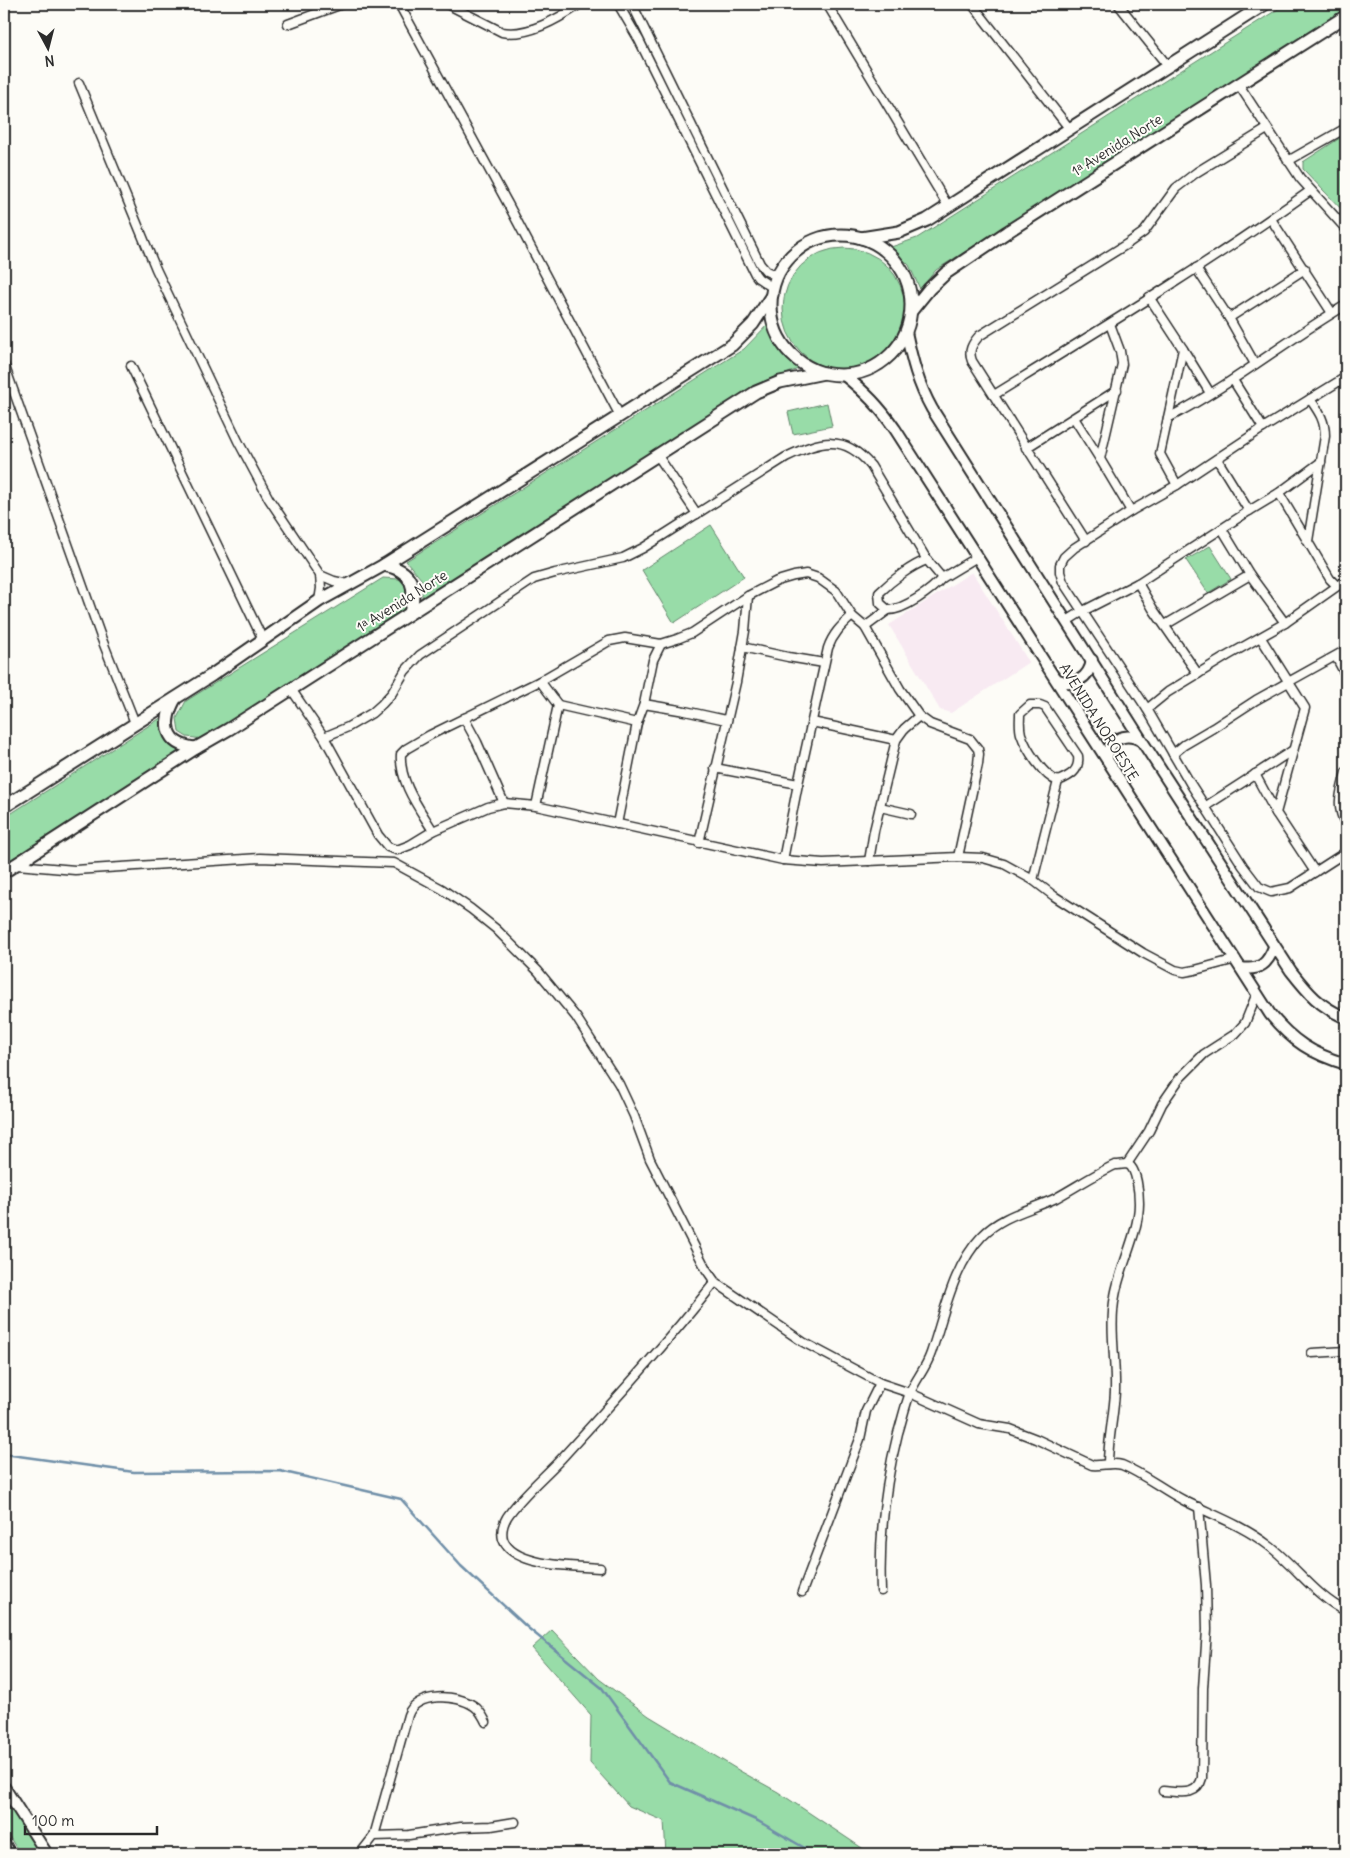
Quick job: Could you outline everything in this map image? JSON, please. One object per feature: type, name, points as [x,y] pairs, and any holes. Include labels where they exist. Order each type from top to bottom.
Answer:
[{"type":"main road","points":[[4,807],[175,699],[319,602],[384,564],[732,345],[752,324],[772,292],[777,276],[788,260],[803,247],[822,238],[841,236],[861,238],[899,232],[927,220],[1265,4]]},
{"type":"main road","name":"1ᵃ Avenida Norte","points":[[912,310],[929,289],[946,273],[1006,232],[1346,16]]},
{"type":"main road","points":[[772,292],[772,316],[778,336],[790,353],[806,366],[824,373],[844,375],[863,372],[881,363],[896,349],[906,332],[912,310],[909,286],[899,265],[882,248],[861,238]]},
{"type":"main road","name":"1ᵃ Avenida Norte","points":[[4,872],[756,392],[780,382],[824,373]]},
{"type":"main road","points":[[384,564],[402,570],[410,581],[414,596],[410,613]]},
{"type":"main road","points":[[175,699],[168,715],[169,734],[182,746],[196,748]]},
{"type":"street","points":[[288,24],[342,4]]},
{"type":"street","points":[[399,4],[508,204],[620,416]]},
{"type":"street","points":[[447,4],[502,32],[510,34],[527,31],[561,16],[580,4]]},
{"type":"street","points":[[618,4],[639,40],[755,274],[772,292]]},
{"type":"street","points":[[632,4],[760,264],[766,271],[777,276]]},
{"type":"street","points":[[827,4],[948,206]]},
{"type":"street","points":[[972,4],[1069,128]]},
{"type":"street","points":[[1118,4],[1167,65]]},
{"type":"street","points":[[78,83],[156,269],[238,441],[269,499],[320,576],[319,602]]},
{"type":"street","points":[[1239,85],[1288,161],[1310,191],[1343,219],[1346,229]]},
{"type":"street","points":[[1288,161],[1346,128]]},
{"type":"street","points":[[1086,541],[970,356],[972,345],[975,340],[1144,232],[1176,188],[1197,172],[1267,129]]},
{"type":"street","points":[[994,395],[1110,324],[1271,219],[1310,191]]},
{"type":"street","points":[[1271,219],[1332,313]]},
{"type":"street","points":[[1196,268],[1229,318],[1255,364]]},
{"type":"street","points":[[1229,318],[1304,269]]},
{"type":"street","points":[[1149,297],[1210,392]]},
{"type":"street","points":[[1168,418],[1233,380],[1346,305]]},
{"type":"street","points":[[1100,459],[1117,390],[1122,358],[1110,324]]},
{"type":"street","name":"AVENIDA NOROESTE","points":[[906,332],[915,371],[922,390],[954,444],[1274,947],[1313,999],[1330,1011],[1346,1018]]},
{"type":"street","points":[[1177,485],[1160,454],[1183,349]]},
{"type":"street","points":[[4,364],[101,637],[135,723]]},
{"type":"street","points":[[131,366],[263,640]]},
{"type":"street","name":"AVENIDA NOROESTE","points":[[844,375],[882,410],[1270,1014],[1293,1038],[1307,1048],[1329,1059],[1346,1064]]},
{"type":"street","points":[[1346,378],[1263,428],[1177,485],[1131,511],[1086,541],[1064,557],[1060,572],[1063,582],[1147,709],[1173,754],[1259,888],[1264,891],[1279,891],[1290,888],[1346,852]]},
{"type":"street","points":[[1233,380],[1263,428]]},
{"type":"street","points":[[1026,448],[1117,390]]},
{"type":"street","points":[[1308,541],[1325,436],[1322,416],[1310,399]]},
{"type":"street","points":[[1074,418],[1131,511]]},
{"type":"street","points":[[324,737],[348,727],[372,713],[392,693],[405,671],[420,655],[534,579],[555,572],[623,558],[643,548],[786,457],[810,446],[837,442],[851,448],[862,456],[871,466],[927,560],[942,578]]},
{"type":"street","points":[[658,456],[697,514]]},
{"type":"street","points":[[1217,459],[1249,511]]},
{"type":"street","points":[[1067,621],[1138,583],[1249,511],[1279,494],[1321,462]]},
{"type":"street","points":[[1279,494],[1330,579],[1337,586]]},
{"type":"street","points":[[1222,529],[1250,575],[1285,624]]},
{"type":"street","points":[[865,627],[888,610],[894,610],[910,602],[937,584],[942,578],[977,556]]},
{"type":"street","points":[[888,610],[880,603],[879,593],[920,562],[927,560]]},
{"type":"street","points":[[433,831],[404,780],[400,764],[401,754],[416,743],[540,681],[609,641],[625,638],[661,644],[692,633],[748,596],[777,581],[806,574],[818,578],[836,591],[852,616],[865,627],[891,674],[919,716],[930,724],[970,739],[978,749],[980,754],[958,857]]},
{"type":"street","points":[[1165,625],[1250,575]]},
{"type":"street","points":[[320,576],[348,584]]},
{"type":"street","points":[[1147,709],[1168,692],[1285,624],[1346,580]]},
{"type":"street","points":[[1138,583],[1153,609],[1198,674]]},
{"type":"street","points":[[699,843],[742,647],[748,596]]},
{"type":"street","points":[[783,860],[824,663],[832,638],[839,628],[852,616]]},
{"type":"street","points":[[1261,638],[1305,708],[1276,813]]},
{"type":"street","points":[[617,824],[637,723],[644,704],[653,660],[661,644]]},
{"type":"street","points":[[742,647],[824,663]]},
{"type":"street","points":[[1173,754],[1184,745],[1288,682],[1346,650]]},
{"type":"street","points":[[1336,657],[1346,676]]},
{"type":"street","points":[[1056,679],[1070,683],[1083,678],[1091,667],[1092,660]]},
{"type":"street","points":[[540,681],[558,705],[637,723]]},
{"type":"street","points":[[291,689],[324,737],[378,835],[388,847],[397,850],[410,845],[433,831],[488,807],[504,803],[536,806],[783,860],[823,864],[958,857],[983,858],[1004,864],[1033,880],[1054,896],[1143,952],[1176,970],[1184,972],[1239,964],[1255,969],[1264,965],[1274,947]]},
{"type":"street","points":[[644,704],[726,720]]},
{"type":"street","points":[[536,806],[558,705]]},
{"type":"street","points":[[1030,705],[1045,707],[1078,756],[1076,770],[1071,775],[1058,781],[1051,779],[1044,772],[1021,734],[1020,714],[1030,705]]},
{"type":"street","points":[[869,861],[896,740],[919,716]]},
{"type":"street","points":[[464,718],[477,742],[504,803]]},
{"type":"street","points":[[812,722],[896,740]]},
{"type":"street","points":[[1107,758],[1108,751],[1116,740],[1129,736],[1142,741]]},
{"type":"street","points":[[1206,806],[1293,750]]},
{"type":"street","points":[[715,768],[798,784]]},
{"type":"street","points":[[1255,774],[1276,813],[1315,872]]},
{"type":"street","points":[[1346,776],[1339,802],[1341,816],[1346,825]]},
{"type":"street","points":[[1033,880],[1058,781]]},
{"type":"street","points":[[880,807],[911,814]]},
{"type":"street","points":[[394,863],[397,850]]},
{"type":"street","points":[[16,865],[75,870],[260,858],[394,863],[442,889],[496,929],[538,971],[576,1017],[619,1084],[634,1116],[650,1159],[706,1269],[715,1282],[803,1342],[880,1383],[910,1393],[979,1424],[1010,1429],[1036,1439],[1092,1465],[1121,1465],[1199,1507],[1225,1518],[1268,1544],[1324,1596],[1346,1611]]},
{"type":"street","points":[[1126,1164],[1149,1131],[1162,1104],[1180,1078],[1204,1054],[1235,1034],[1245,1023],[1256,992]]},
{"type":"street","points":[[882,1591],[880,1566],[885,1500],[893,1454],[910,1393],[926,1367],[943,1310],[968,1255],[981,1236],[992,1226],[1006,1218],[1054,1199],[1116,1165],[1126,1164],[1131,1167],[1135,1174],[1139,1204],[1136,1223],[1115,1294],[1113,1329],[1115,1390],[1108,1464]]},
{"type":"street","points":[[600,1568],[535,1561],[519,1556],[510,1551],[503,1539],[502,1527],[505,1519],[684,1320],[715,1282]]},
{"type":"street","points":[[1312,1353],[1346,1351]]},
{"type":"street","points":[[802,1592],[860,1438],[866,1410],[880,1383]]},
{"type":"street","points":[[1163,1791],[1192,1792],[1200,1787],[1202,1778],[1203,1688],[1207,1630],[1206,1585],[1199,1507]]},
{"type":"street","points":[[360,1854],[374,1836],[412,1706],[422,1700],[450,1698],[476,1707],[486,1722]]},
{"type":"street","points":[[4,1787],[47,1854]]},
{"type":"street","points":[[374,1836],[409,1835],[461,1827],[492,1826],[515,1822]]},
{"type":"street","points":[[4,1843],[10,1854]]},
{"type":"shaded area","points":[[972,572],[1029,662],[951,713],[940,710],[889,625]]},
{"type":"green space","points":[[1286,4],[1346,4],[1346,10],[936,270],[920,289],[909,265],[891,247],[917,238]]},
{"type":"green space","points":[[1346,134],[1345,213],[1303,169],[1303,162]]},
{"type":"green space","points":[[844,248],[856,249],[867,253],[878,258],[887,266],[895,275],[900,286],[904,297],[904,321],[900,332],[895,343],[887,352],[878,360],[867,365],[856,369],[844,370],[832,369],[821,365],[810,360],[801,352],[793,343],[788,332],[784,321],[783,309],[784,297],[788,286],[793,275],[801,266],[810,258],[821,253],[832,249]]},
{"type":"green space","points":[[770,322],[782,354],[798,369],[761,384],[422,598],[422,580],[406,561],[744,349]]},
{"type":"green space","points":[[827,403],[832,426],[793,434],[788,412]]},
{"type":"green space","points":[[711,525],[744,577],[674,623],[642,570]]},
{"type":"green space","points":[[1210,546],[1231,579],[1208,593],[1186,560]]},
{"type":"green space","points":[[383,578],[399,579],[406,587],[409,597],[403,611],[203,739],[187,737],[179,732],[177,718],[186,701]]},
{"type":"green space","points":[[167,714],[169,740],[179,752],[4,864],[4,818]]},
{"type":"green space","points":[[552,1630],[599,1679],[649,1716],[778,1792],[871,1854],[666,1854],[664,1821],[629,1806],[590,1763],[591,1715],[532,1648]]},
{"type":"green space","points":[[4,1793],[44,1854],[20,1854],[4,1828]]},
{"type":"waterway","points":[[4,1454],[134,1472],[280,1471],[401,1499],[461,1566],[528,1628],[602,1688],[670,1782],[758,1821],[815,1854]]}]
